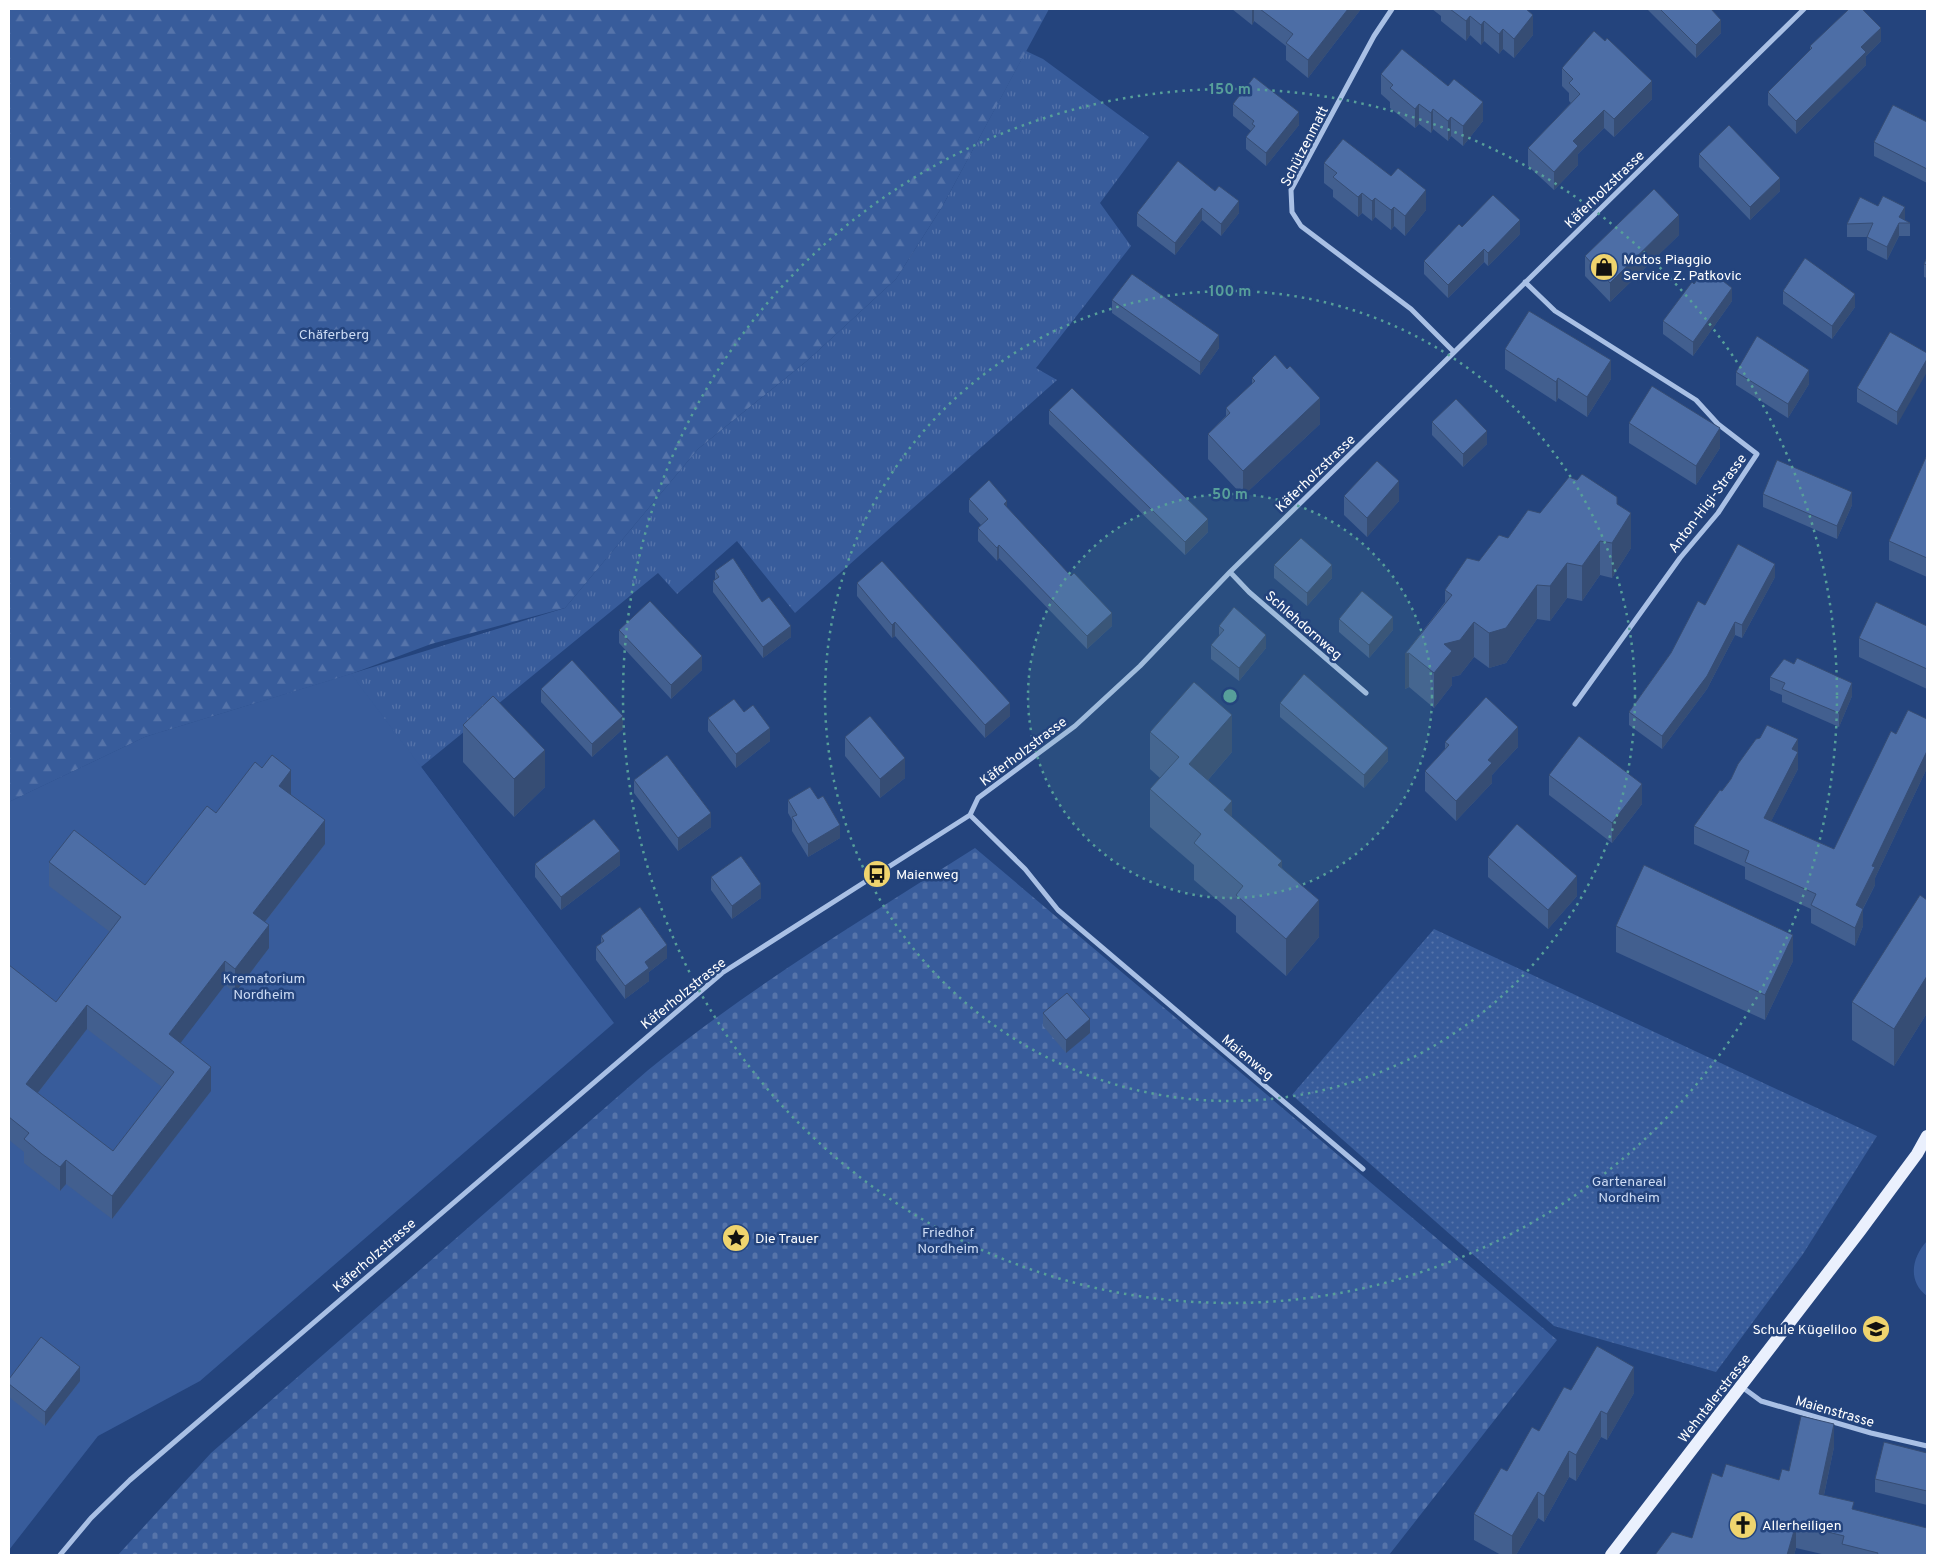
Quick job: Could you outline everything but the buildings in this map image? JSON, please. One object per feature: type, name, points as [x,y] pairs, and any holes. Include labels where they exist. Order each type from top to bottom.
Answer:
[{"type":"main road","name":"Wehntalerstrasse","points":[[1611,1555],[1742,1387],[1866,1223],[1917,1154],[1927,1136]]},
{"type":"street","name":"Schützenmatt","points":[[1392,9],[1374,36],[1291,190],[1292,212],[1301,226],[1412,309],[1454,352]]},
{"type":"street","name":"Käferholzstrasse","points":[[60,1555],[91,1518],[130,1480],[722,973],[970,815],[978,798],[1075,726],[1140,666],[1230,572],[1804,9]]},
{"type":"street","name":"Anton-Higi-Strasse","points":[[1525,282],[1555,311],[1696,400],[1718,424],[1757,454],[1718,512],[1680,558],[1575,704]]},
{"type":"street","name":"Schlehdornweg","points":[[1230,572],[1249,592],[1366,693]]},
{"type":"street","name":"Maienweg","points":[[970,815],[1025,869],[1058,910],[1363,1169]]},
{"type":"street","name":"Maienstrasse","points":[[1742,1387],[1761,1401],[1871,1433],[1927,1446]]},
{"type":"green space","name":"Chäferberg","points":[[9,9],[1049,9],[942,207],[896,279],[808,360],[698,449],[565,608],[431,644],[351,674],[145,737],[9,802]]},
{"type":"green space","points":[[1026,51],[1043,59],[1149,137],[1100,203],[1131,246],[1036,368],[1057,380],[795,613],[737,541],[677,594],[658,573],[421,767],[560,952],[9,802],[145,737],[565,608],[698,449],[808,360],[896,279],[942,207]]},
{"type":"green space","name":"Krematorium Nordheim","points":[[351,674],[614,1023],[200,1381],[98,1436],[9,1550],[9,802],[145,737]]},
{"type":"green space","name":"Friedhof Nordheim","points":[[975,848],[1557,1340],[1389,1555],[118,1555],[211,1453],[647,1071],[686,1040],[767,982]]},
{"type":"green space","name":"Gartenareal Nordheim","points":[[1434,929],[1877,1136],[1803,1254],[1716,1372],[1554,1326],[1292,1095]]},
{"type":"green space","points":[[1927,1241],[1927,1296],[1916,1283],[1914,1269],[1918,1254]]},
{"type":"place","name":"Motos Piaggio Service Z. Patkovic","points":[[1604,267]]},
{"type":"place","name":"Maienweg","points":[[877,874]]},
{"type":"place","name":"Die Trauer","points":[[736,1238]]},
{"type":"place","name":"Schule Kügeliloo","points":[[1876,1329]]},
{"type":"place","name":"Allerheiligen","points":[[1743,1525]]}]
